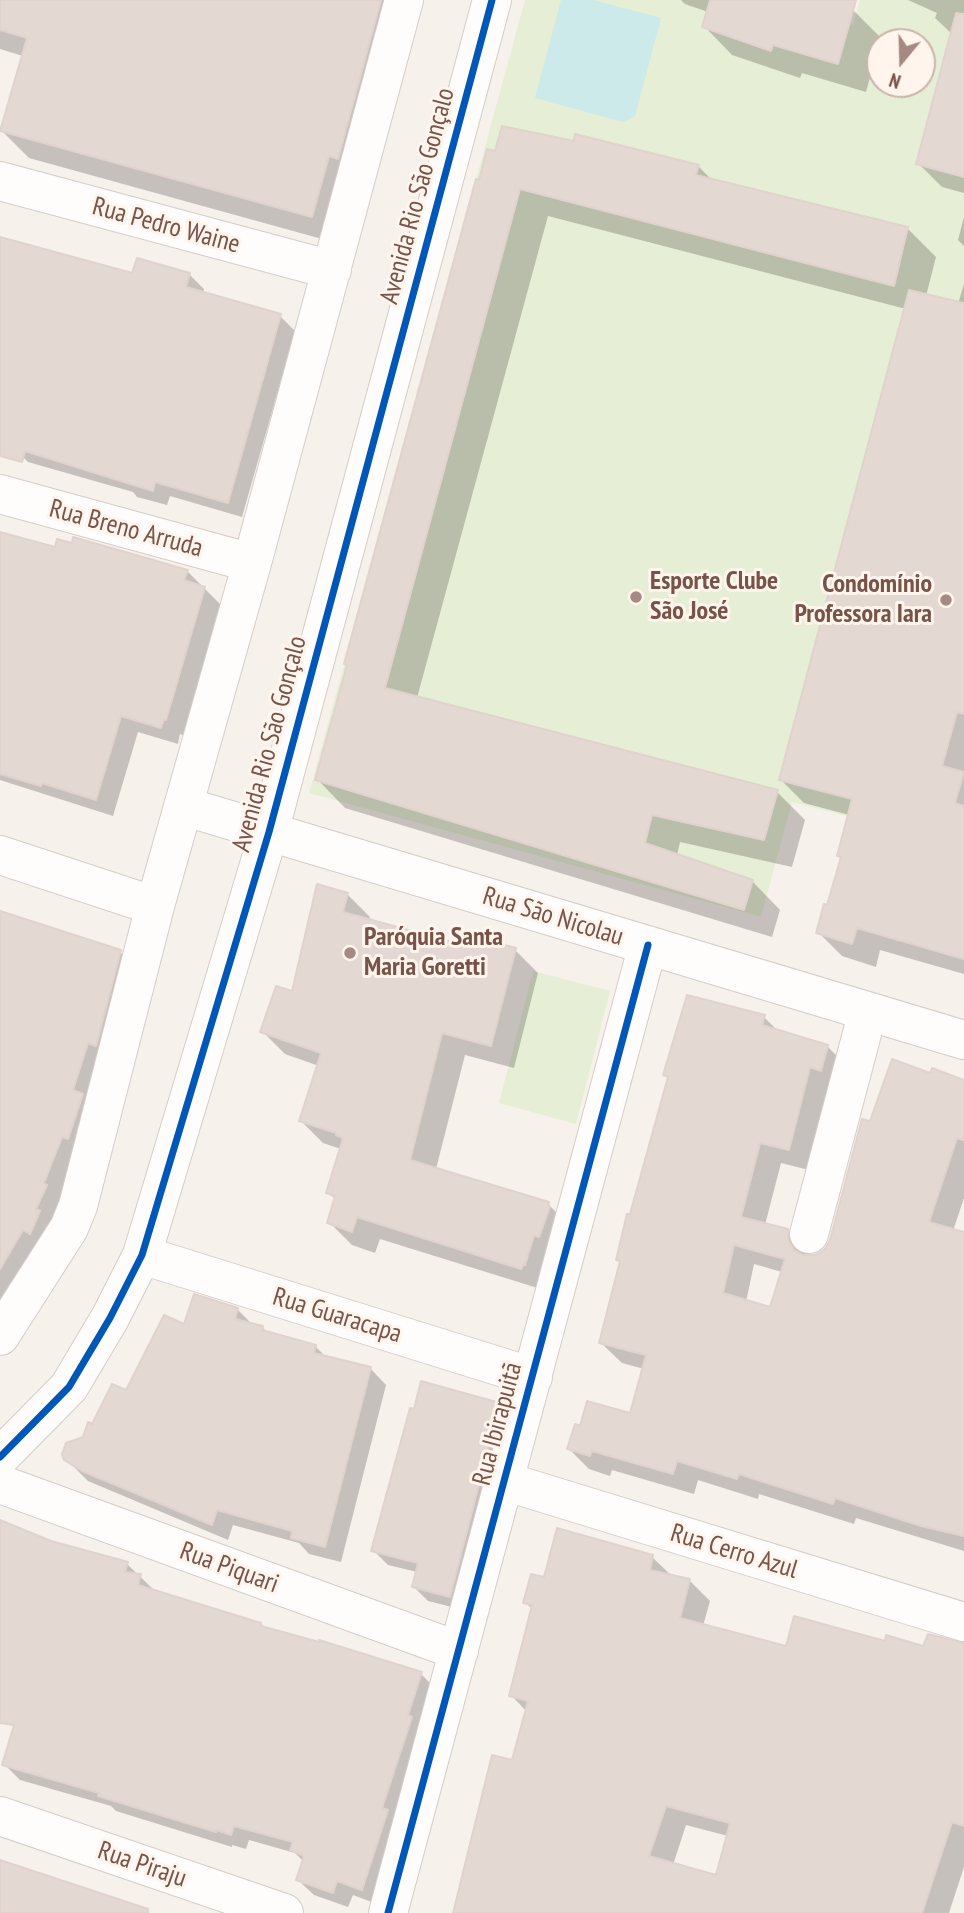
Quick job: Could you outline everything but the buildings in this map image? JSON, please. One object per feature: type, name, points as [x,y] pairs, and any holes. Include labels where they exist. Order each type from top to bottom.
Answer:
[{"type":"street","points":[[0,1336],[69,1228],[78,1206],[183,806],[252,564],[404,0]]},
{"type":"street","name":"Avenida Rio São Gonçalo","points":[[0,1457],[69,1387],[110,1318],[142,1255],[269,832],[492,0]]},
{"type":"street","name":"Rua Pedro Waine","points":[[0,181],[332,270]]},
{"type":"street","name":"Rua Breno Arruda","points":[[0,494],[252,564]]},
{"type":"street","name":"Rua São Nicolau","points":[[183,806],[964,1040]]},
{"type":"street","points":[[0,855],[156,906]]},
{"type":"street","name":"Rua Ibirapuitã","points":[[388,1913],[648,945]]},
{"type":"street","points":[[808,1234],[868,1012]]},
{"type":"street","name":"Rua Guaracapa","points":[[142,1255],[533,1377]]},
{"type":"street","name":"Rua Cerro Azul","points":[[505,1481],[964,1622]]},
{"type":"street","name":"Rua Piquari","points":[[0,1484],[459,1651]]},
{"type":"street","name":"Rua Piraju","points":[[0,1816],[284,1913]]},
{"type":"green space","name":"Esporte Clube São José","points":[[525,0],[761,0],[853,25],[860,0],[964,0],[964,401],[851,817],[792,802],[761,917],[309,793]]},
{"type":"green space","points":[[533,971],[610,991],[576,1124],[499,1103]]},
{"type":"water","points":[[561,0],[593,0],[661,18],[635,116],[623,122],[535,98]]},
{"type":"cycle path","points":[[0,1457],[69,1387],[110,1318],[142,1255],[269,832],[492,0]]},
{"type":"cycle path","points":[[388,1913],[648,945]]},
{"type":"place","name":"Esporte Clube São José","points":[[636,597]]},
{"type":"place","name":"Condomínio Professora Iara","points":[[946,600]]},
{"type":"place","name":"Paróquia Santa Maria Goretti","points":[[350,953]]}]
